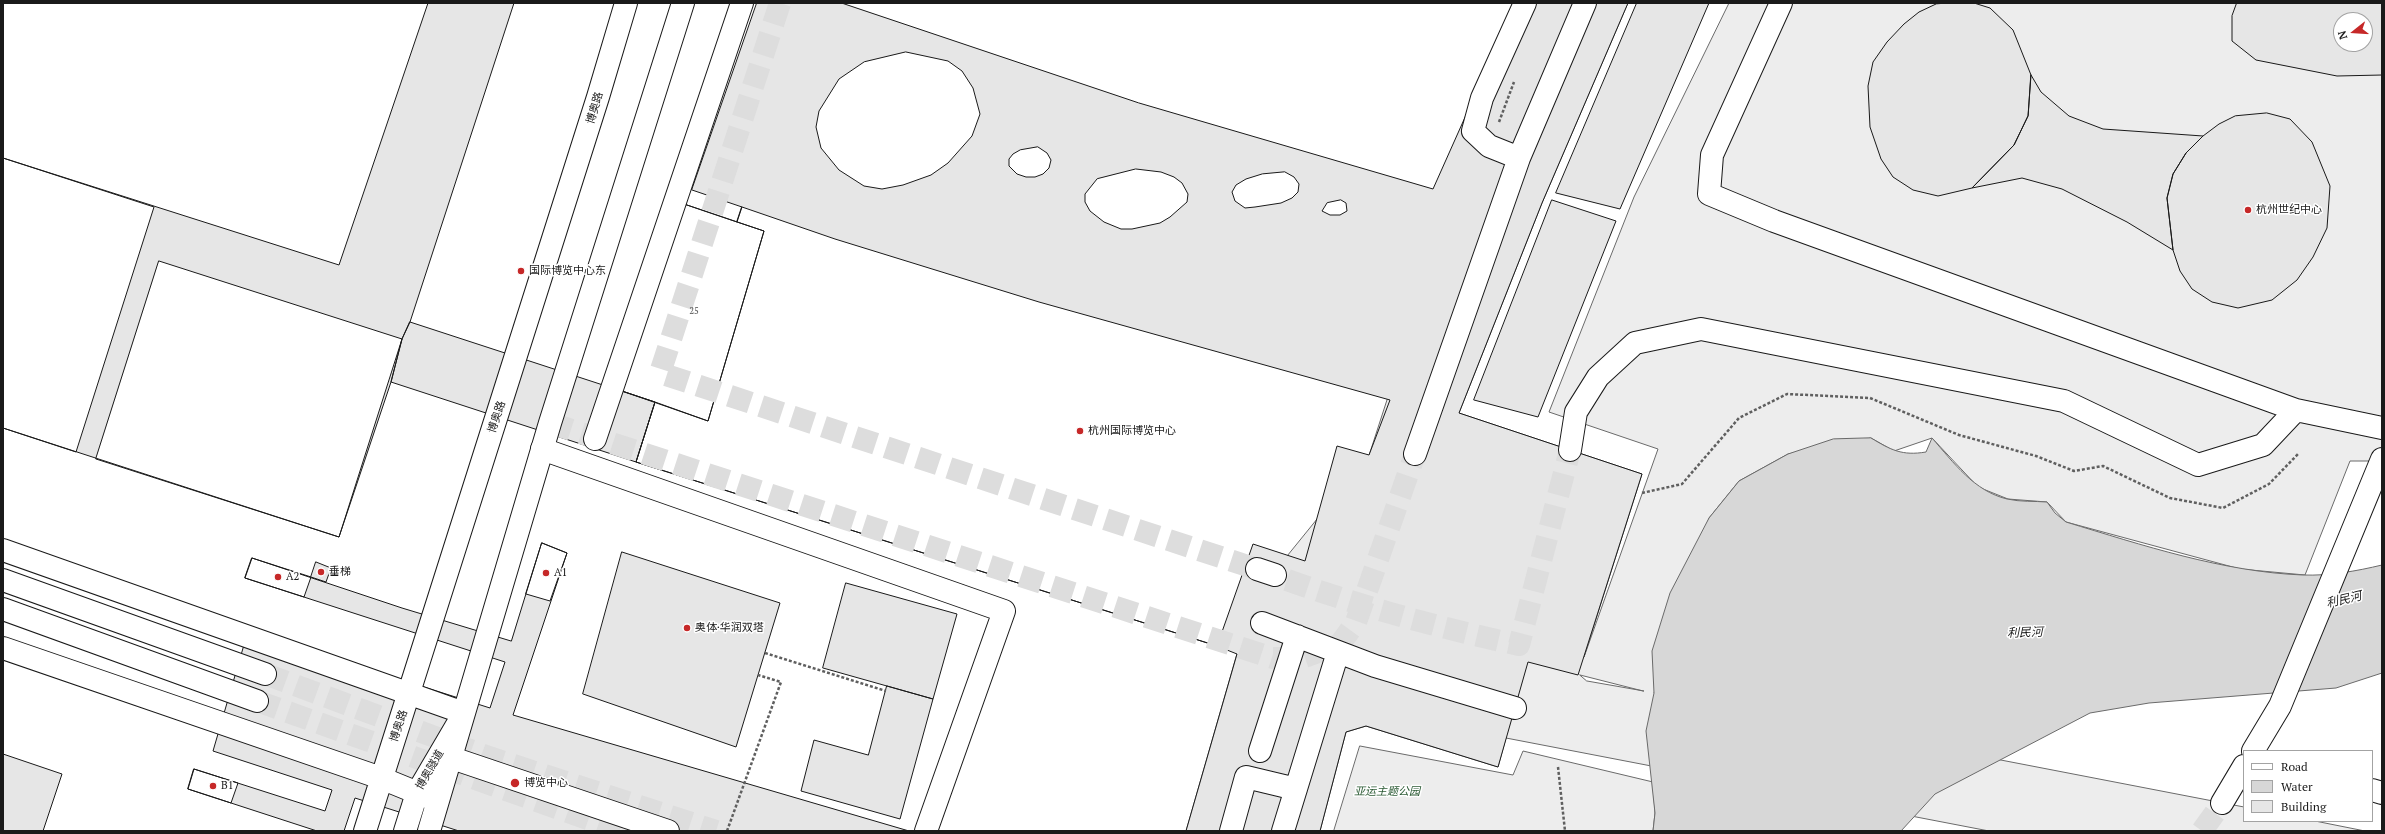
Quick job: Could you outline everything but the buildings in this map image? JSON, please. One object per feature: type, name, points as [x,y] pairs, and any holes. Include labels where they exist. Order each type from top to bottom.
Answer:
[{"type":"main road","name":"博奥路","points":[[365,831],[626,3]]},
{"type":"main road","points":[[429,831],[452,758],[542,449],[683,3]]},
{"type":"main road","points":[[595,439],[742,3]]},
{"type":"main road","points":[[1519,158],[1489,146],[1473,131],[1482,98],[1525,3]]},
{"type":"main road","points":[[1415,454],[1519,158],[1585,3]]},
{"type":"main road","points":[[1781,3],[1712,155],[1709,194],[1789,226],[2296,410],[2382,428]]},
{"type":"main road","points":[[1570,450],[1576,412],[1598,377],[1635,343],[1701,329],[2064,401],[2198,465],[2263,445],[2296,410]]},
{"type":"main road","points":[[542,449],[1004,611],[926,831]]},
{"type":"main road","points":[[2254,750],[2280,706],[2382,459]]},
{"type":"main road","points":[[3,550],[464,713]]},
{"type":"main road","points":[[3,580],[266,674]]},
{"type":"main road","points":[[3,609],[257,701]]},
{"type":"main road","points":[[1262,622],[1375,666],[1515,708]]},
{"type":"main road","points":[[1260,751],[1297,636]]},
{"type":"main road","points":[[3,648],[381,778],[438,802]]},
{"type":"main road","points":[[1283,831],[1338,652]]},
{"type":"main road","name":"博奥隧道","points":[[405,831],[417,793],[464,713]]},
{"type":"main road","points":[[452,758],[668,831]]},
{"type":"main road","points":[[2222,803],[2243,768]]},
{"type":"main road","points":[[1231,831],[1246,777],[1296,790]]},
{"type":"path","points":[[1489,146],[1515,80]]},
{"type":"path","points":[[1642,493],[1682,484],[1739,418],[1787,394],[1870,398],[1960,435],[2036,456],[2074,471],[2103,466],[2170,498],[2223,508],[2269,484],[2299,453]]},
{"type":"path","points":[[765,653],[886,691]]},
{"type":"path","points":[[727,831],[781,682],[758,675]]},
{"type":"path","points":[[1558,767],[1565,831]]},
{"type":"shaded area","name":"杭州世纪中心","points":[[1516,3],[1628,3],[1542,203],[1459,413],[1642,474],[1584,657],[1658,449],[1549,412],[1634,197],[1729,3],[2382,3],[2382,461],[2350,461],[2305,575],[2240,569],[2066,522],[2047,502],[2008,499],[1978,487],[1932,438],[1894,451],[1871,438],[1788,454],[1739,481],[1709,518],[1654,693],[2243,807],[2243,822],[2320,822],[2365,831],[1989,831],[1506,738],[1498,767],[1366,726],[1346,732],[1320,831],[1186,831],[1253,598],[1369,455]],"holes":[[[1580,675],[1641,690],[1587,681]]]},
{"type":"shaded area","name":"亚运主题公园","points":[[1360,746],[1513,775],[1523,751],[1653,782],[1655,813],[1653,831],[1334,831]]},
{"type":"water","name":"利民河","points":[[1871,438],[1897,451],[1918,453],[1926,452],[1932,438],[1965,475],[1984,490],[2012,500],[2047,502],[2055,513],[2066,522],[2183,556],[2243,569],[2303,575],[2343,573],[2382,565],[2382,673],[2336,688],[2149,703],[2090,713],[1935,794],[1901,831],[1653,831],[1655,813],[1646,731],[1654,693],[1652,651],[1670,593],[1709,518],[1739,481],[1788,454],[1833,439]]},
{"type":"tunnel","points":[[780,3],[660,373],[1257,569]]},
{"type":"tunnel","points":[[550,423],[1273,658],[1302,658],[1340,644],[1356,622],[1415,454]]},
{"type":"tunnel","points":[[1287,580],[1402,616],[1519,645],[1570,450]]},
{"type":"tunnel","points":[[265,674],[489,757],[716,831]]},
{"type":"tunnel","points":[[257,701],[621,831]]},
{"type":"tunnel","points":[[2202,831],[2222,803]]},
{"type":"place","name":"杭州世纪中心","points":[[2248,210]]},
{"type":"place","name":"国际博览中心东","points":[[521,271]]},
{"type":"place","name":"杭州国际博览中心","points":[[1080,431]]},
{"type":"place","name":"垂梯","points":[[321,572]]},
{"type":"place","name":"A1","points":[[546,573]]},
{"type":"place","name":"A2","points":[[278,577]]},
{"type":"place","name":"奥体·华润双塔","points":[[687,628]]},
{"type":"place","name":"博览中心","points":[[515,783]]},
{"type":"place","name":"B1","points":[[213,786]]}]
